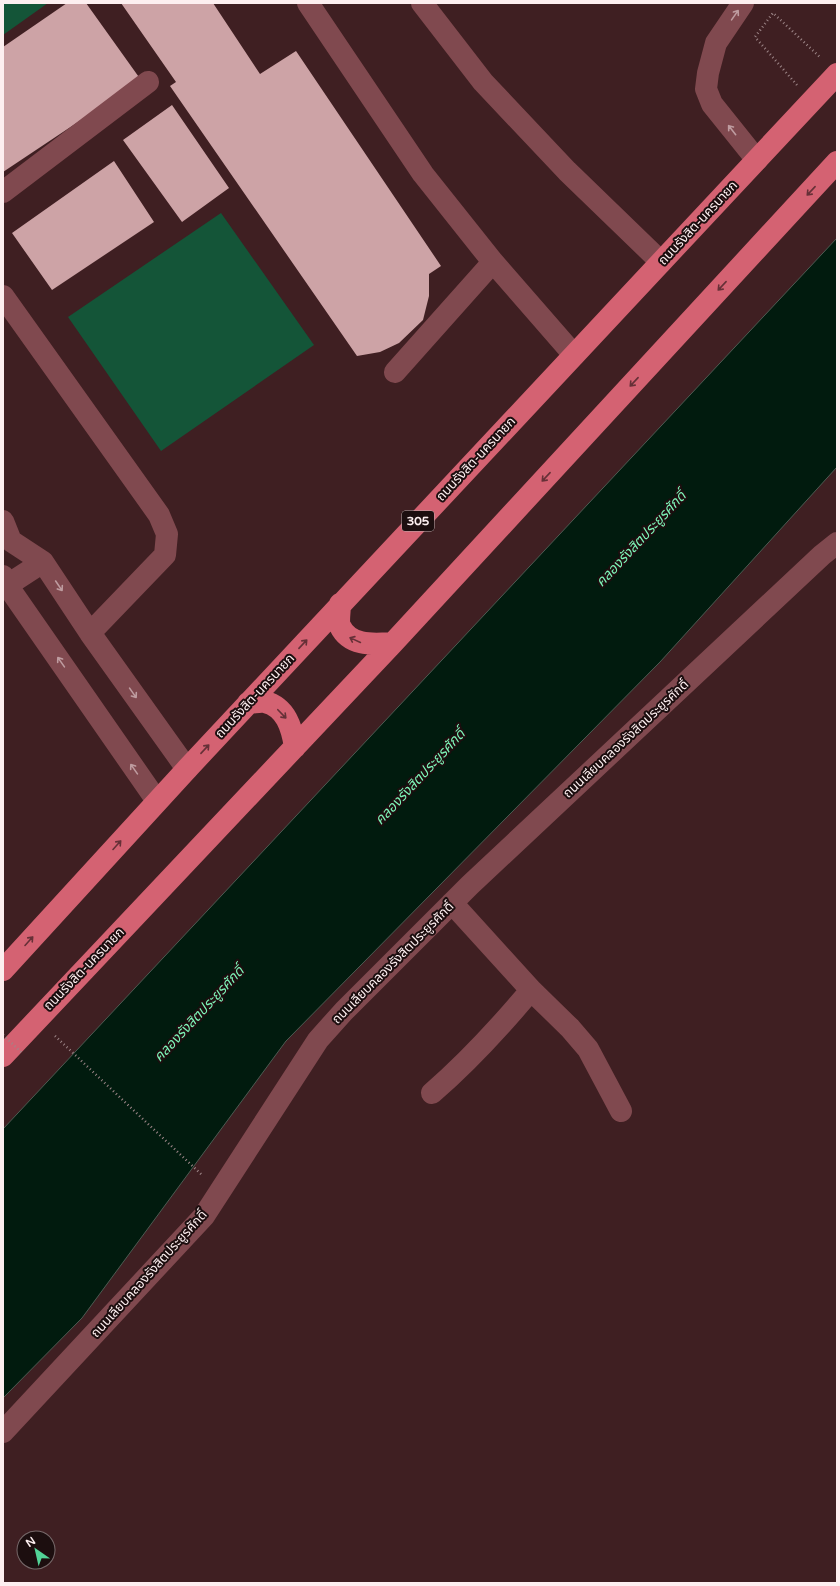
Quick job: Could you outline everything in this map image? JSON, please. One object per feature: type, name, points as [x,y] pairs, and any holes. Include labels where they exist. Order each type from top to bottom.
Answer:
[{"type":"main road","name":"ถนนรังสิต-นครนายก","points":[[3,970],[340,604],[811,102],[831,68]]},
{"type":"main road","name":"ถนนรังสิต-นครนายก","points":[[12,1054],[837,162]]},
{"type":"main road","points":[[340,604],[339,625],[348,637],[364,644],[393,643]]},
{"type":"main road","points":[[248,703],[264,702],[281,711],[292,726],[295,747]]},
{"type":"street","points":[[308,3],[423,174],[493,262],[574,355]]},
{"type":"street","points":[[422,3],[483,82],[567,171],[661,262]]},
{"type":"street","points":[[743,3],[716,42],[708,73],[706,89],[712,104],[757,160]]},
{"type":"street","points":[[3,192],[148,82]]},
{"type":"street","points":[[395,372],[493,262]]},
{"type":"street","points":[[3,296],[159,514],[167,534],[165,555],[90,633]]},
{"type":"street","points":[[3,521],[11,541],[4,581],[157,801]]},
{"type":"street","points":[[11,541],[43,562],[90,633],[187,769]]},
{"type":"street","name":"ถนนเลียบคลองรังสิตประยูรศักดิ์","points":[[3,1432],[204,1216],[318,1040],[344,1011],[452,903],[822,555],[837,543]]},
{"type":"street","points":[[4,581],[43,562]]},
{"type":"street","points":[[452,903],[531,990],[570,1028],[588,1049],[621,1111]]},
{"type":"street","points":[[432,1093],[463,1066],[494,1034],[531,990]]},
{"type":"path","points":[[811,102],[755,37],[773,13],[831,68]]},
{"type":"path","points":[[3,1035],[12,1054]]},
{"type":"path","points":[[63,1041],[203,1177]]},
{"type":"green space","points":[[3,3],[48,3],[3,35]]},
{"type":"green space","points":[[221,213],[314,345],[161,451],[68,317]]},
{"type":"water","name":"คลองรังสิตประยูรศักดิ์","points":[[837,238],[837,467],[660,662],[286,1041],[82,1318],[3,1398],[3,1129]]},
{"type":"building","points":[[67,3],[86,3],[141,80],[3,172],[3,47]]},
{"type":"building","points":[[121,3],[213,3],[260,74],[296,51],[441,266],[429,274],[429,296],[423,320],[399,343],[380,352],[357,356],[170,86],[176,82]]},
{"type":"building","points":[[172,105],[229,188],[182,222],[123,140]]},
{"type":"building","points":[[114,161],[154,222],[52,290],[12,233]]}]
